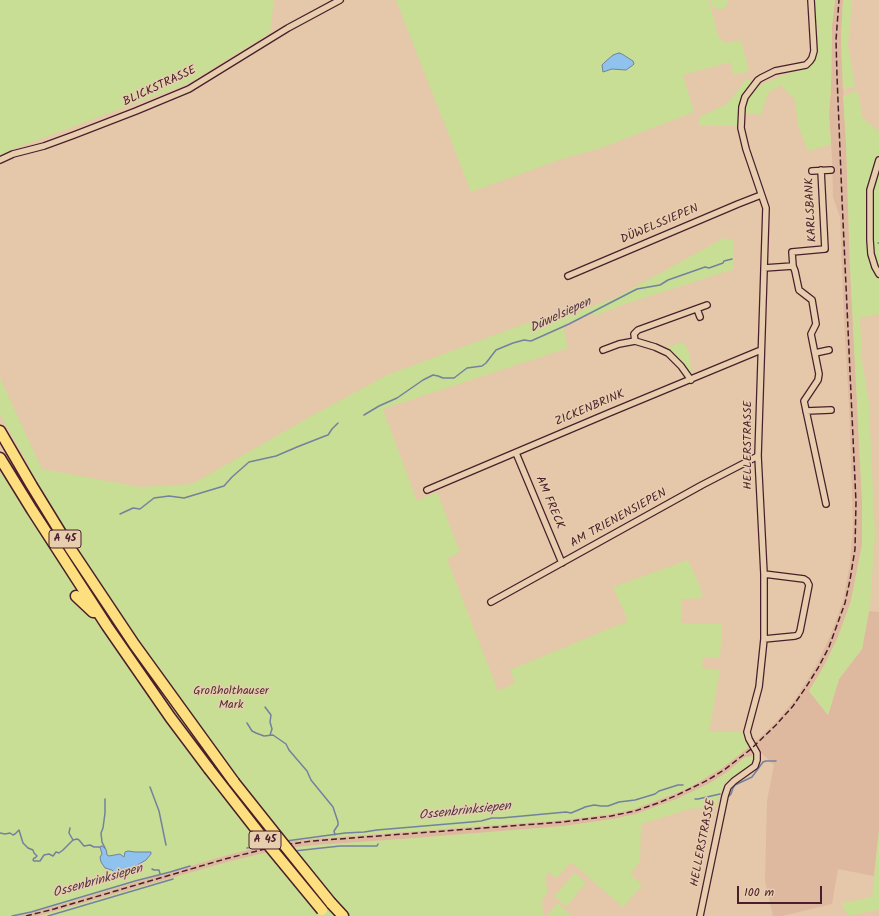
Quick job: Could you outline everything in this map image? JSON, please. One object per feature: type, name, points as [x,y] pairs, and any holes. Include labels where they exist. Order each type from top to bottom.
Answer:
[{"type":"highway","points":[[0,431],[24,461]]},
{"type":"highway","name":"A 45","points":[[0,431],[66,542],[134,644],[219,762],[276,836],[343,916]]},
{"type":"highway","name":"A 45","points":[[0,458],[107,626],[170,717],[271,848],[324,913]]},
{"type":"highway","points":[[76,596],[107,626]]},
{"type":"highway","points":[[125,620],[134,644]]},
{"type":"street","name":"BLICKSTRASSE","points":[[0,160],[13,154],[74,136],[189,89],[288,28],[340,0]]},
{"type":"street","name":"HELLERSTRASSE","points":[[700,916],[728,787],[755,766],[757,760],[757,753],[749,739],[747,732],[759,687],[764,639],[764,574],[758,456],[766,208],[746,149],[741,128],[742,115],[746,97],[753,86],[761,78],[774,71],[806,64],[812,58],[814,52],[811,0]]},
{"type":"street","points":[[879,160],[870,190],[870,240],[875,267],[879,274]]},
{"type":"street","name":"KARLSBANK","points":[[793,266],[792,252],[825,248],[821,170]]},
{"type":"street","name":"KARLSBANK","points":[[812,171],[831,170]]},
{"type":"street","name":"DÜWELSSIEPEN","points":[[568,276],[761,195]]},
{"type":"street","points":[[764,268],[793,266],[799,290],[812,300],[816,324],[811,334],[819,374],[818,380],[804,401],[826,504]]},
{"type":"street","points":[[635,341],[634,334],[638,330],[707,305]]},
{"type":"street","points":[[697,309],[700,317]]},
{"type":"street","points":[[602,350],[619,344],[635,341],[655,347],[668,354],[681,366],[691,380]]},
{"type":"street","name":"ZICKENBRINK","points":[[427,490],[761,350]]},
{"type":"street","points":[[815,353],[829,350]]},
{"type":"street","points":[[806,411],[831,410]]},
{"type":"street","name":"AM FRECK","points":[[516,453],[562,563]]},
{"type":"street","name":"AM TRIENENSIEPEN","points":[[491,602],[702,485],[758,456]]},
{"type":"street","points":[[764,574],[804,579],[807,581],[808,585],[798,635],[764,639]]},
{"type":"shaded area","points":[[835,0],[843,0],[841,39],[850,267],[862,500],[862,545],[851,601],[838,637],[824,666],[809,691],[828,715],[839,679],[862,649],[869,611],[879,612],[879,830],[874,876],[838,869],[832,904],[782,916],[773,916],[765,881],[767,801],[774,765],[758,750],[754,743],[774,724],[796,698],[816,666],[831,634],[843,601],[850,564],[853,525],[840,217],[833,197],[829,115],[832,25]]},
{"type":"shaded area","points":[[749,747],[754,754],[752,756],[744,758],[726,773],[710,783],[677,799],[636,814],[564,826],[280,849],[38,916],[17,916],[53,907],[224,856],[275,843],[563,820],[611,814],[634,809],[690,787],[722,768]]},
{"type":"green space","points":[[0,0],[274,0],[270,33],[187,84],[8,151],[0,156]]},
{"type":"green space","points":[[396,0],[709,0],[719,38],[726,43],[741,40],[749,71],[734,75],[730,62],[683,75],[694,112],[601,148],[562,159],[471,192]],"holes":[[[619,53],[633,61],[606,71],[603,64],[613,55]]]},
{"type":"green space","points":[[711,0],[727,0],[728,4],[723,9],[717,9],[712,6]]},
{"type":"green space","points":[[815,0],[835,0],[832,25],[829,115],[831,144],[808,151],[798,125],[795,100],[781,85],[768,93],[761,115],[746,113],[742,126],[699,126],[699,117],[727,104],[747,78],[758,86],[786,74],[810,67],[818,52]]},
{"type":"green space","points":[[843,0],[852,0],[848,45],[855,87],[843,89],[841,39]]},
{"type":"green space","points":[[856,91],[859,95],[862,117],[879,132],[879,314],[860,318],[862,361],[869,404],[875,535],[870,605],[862,649],[839,679],[828,715],[809,691],[824,666],[838,637],[851,601],[862,545],[862,500],[843,96]]},
{"type":"green space","name":"Großholthauser Mark","points":[[724,238],[733,240],[734,269],[619,306],[595,316],[593,313],[563,325],[568,348],[383,409],[417,501],[437,492],[460,552],[447,559],[498,691],[515,683],[510,670],[628,621],[613,587],[688,560],[699,584],[703,598],[682,599],[681,623],[722,624],[720,658],[703,658],[702,668],[720,670],[709,732],[742,732],[749,747],[722,768],[690,787],[634,809],[611,814],[563,820],[275,843],[224,856],[30,913],[17,916],[0,916],[0,472],[7,479],[23,465],[29,466],[0,415],[0,378],[42,469],[140,487],[192,484],[387,375],[538,319],[550,322],[615,298]],"holes":[[[101,849],[106,849],[107,855],[109,856],[117,854],[125,857],[125,854],[145,851],[149,852],[114,873],[112,870],[103,866],[101,862]]]},
{"type":"green space","points":[[683,342],[689,352],[692,376],[664,348]]},
{"type":"green space","points":[[752,756],[754,760],[752,763],[724,783],[716,807],[689,809],[641,824],[640,862],[630,874],[642,885],[623,907],[571,862],[557,878],[548,872],[546,877],[547,893],[542,900],[543,916],[38,916],[227,862],[280,849],[564,826],[636,814],[677,799],[710,783],[726,773],[744,758]]},
{"type":"green space","points":[[879,830],[879,909],[850,916],[844,910],[842,903],[872,897]]},
{"type":"green space","points":[[575,873],[586,883],[566,907],[554,896]]},
{"type":"green space","points":[[558,903],[572,916],[546,916]]},
{"type":"water","points":[[619,53],[633,61],[634,64],[626,70],[612,69],[603,72],[602,65],[613,55]]},
{"type":"water","points":[[102,846],[106,849],[107,855],[109,856],[120,854],[124,857],[125,852],[128,851],[151,852],[151,854],[146,860],[132,868],[116,874],[112,870],[105,868],[101,862],[100,857],[102,854],[100,847]]},
{"type":"waterway","name":"Düwelsiepen","points":[[364,415],[397,398],[433,375],[443,378],[454,378],[467,368],[482,366],[496,350],[524,340],[531,341],[569,324],[637,289],[660,285],[668,280],[705,267],[709,268],[732,259]]},
{"type":"waterway","name":"Düwelsiepen","points":[[120,514],[133,508],[140,509],[154,498],[169,496],[184,498],[224,486],[249,462],[276,456],[328,435],[338,423]]},
{"type":"waterway","points":[[265,707],[271,715],[270,722],[272,729],[270,735]]},
{"type":"waterway","points":[[247,723],[252,731],[264,736],[273,735],[286,744],[289,750],[307,771],[311,780],[333,807],[338,822],[338,825],[334,831],[335,835]]},
{"type":"waterway","name":"Ossenbrinksiepen","points":[[729,796],[735,785],[752,777],[763,762],[776,761]]},
{"type":"waterway","name":"Ossenbrinksiepen","points":[[286,841],[345,833],[481,821],[492,818],[566,812],[571,813],[594,805],[608,806],[619,802],[635,800],[678,785],[683,785]]},
{"type":"waterway","points":[[150,787],[159,811],[166,845]]},
{"type":"waterway","name":"Ossenbrinksiepen","points":[[695,799],[720,794]]},
{"type":"waterway","points":[[105,799],[105,813],[101,833],[102,842],[105,848]]},
{"type":"waterway","points":[[70,828],[69,833],[73,840]]},
{"type":"waterway","points":[[0,833],[10,833],[13,835],[19,830],[23,843],[28,848],[33,850],[37,856],[34,858],[34,861],[40,861],[44,855],[49,854],[53,856],[56,852],[59,853],[73,840],[77,839],[84,846],[90,845],[100,847]]},
{"type":"waterway","points":[[294,851],[340,846],[377,846],[378,844]]},
{"type":"waterway","name":"Ossenbrinksiepen","points":[[247,848],[263,845]]},
{"type":"waterway","name":"Ossenbrinksiepen","points":[[12,916],[31,912],[190,866]]},
{"type":"waterway","points":[[152,869],[159,870],[160,874]]},
{"type":"waterway","points":[[48,916],[173,879]]},
{"type":"railway","points":[[26,916],[225,859],[277,846],[312,841],[563,822],[611,816],[635,811],[675,796],[708,780],[724,770],[751,749],[793,706],[818,668],[829,647],[845,603],[855,549],[856,502],[837,76],[836,40],[839,0]]}]
